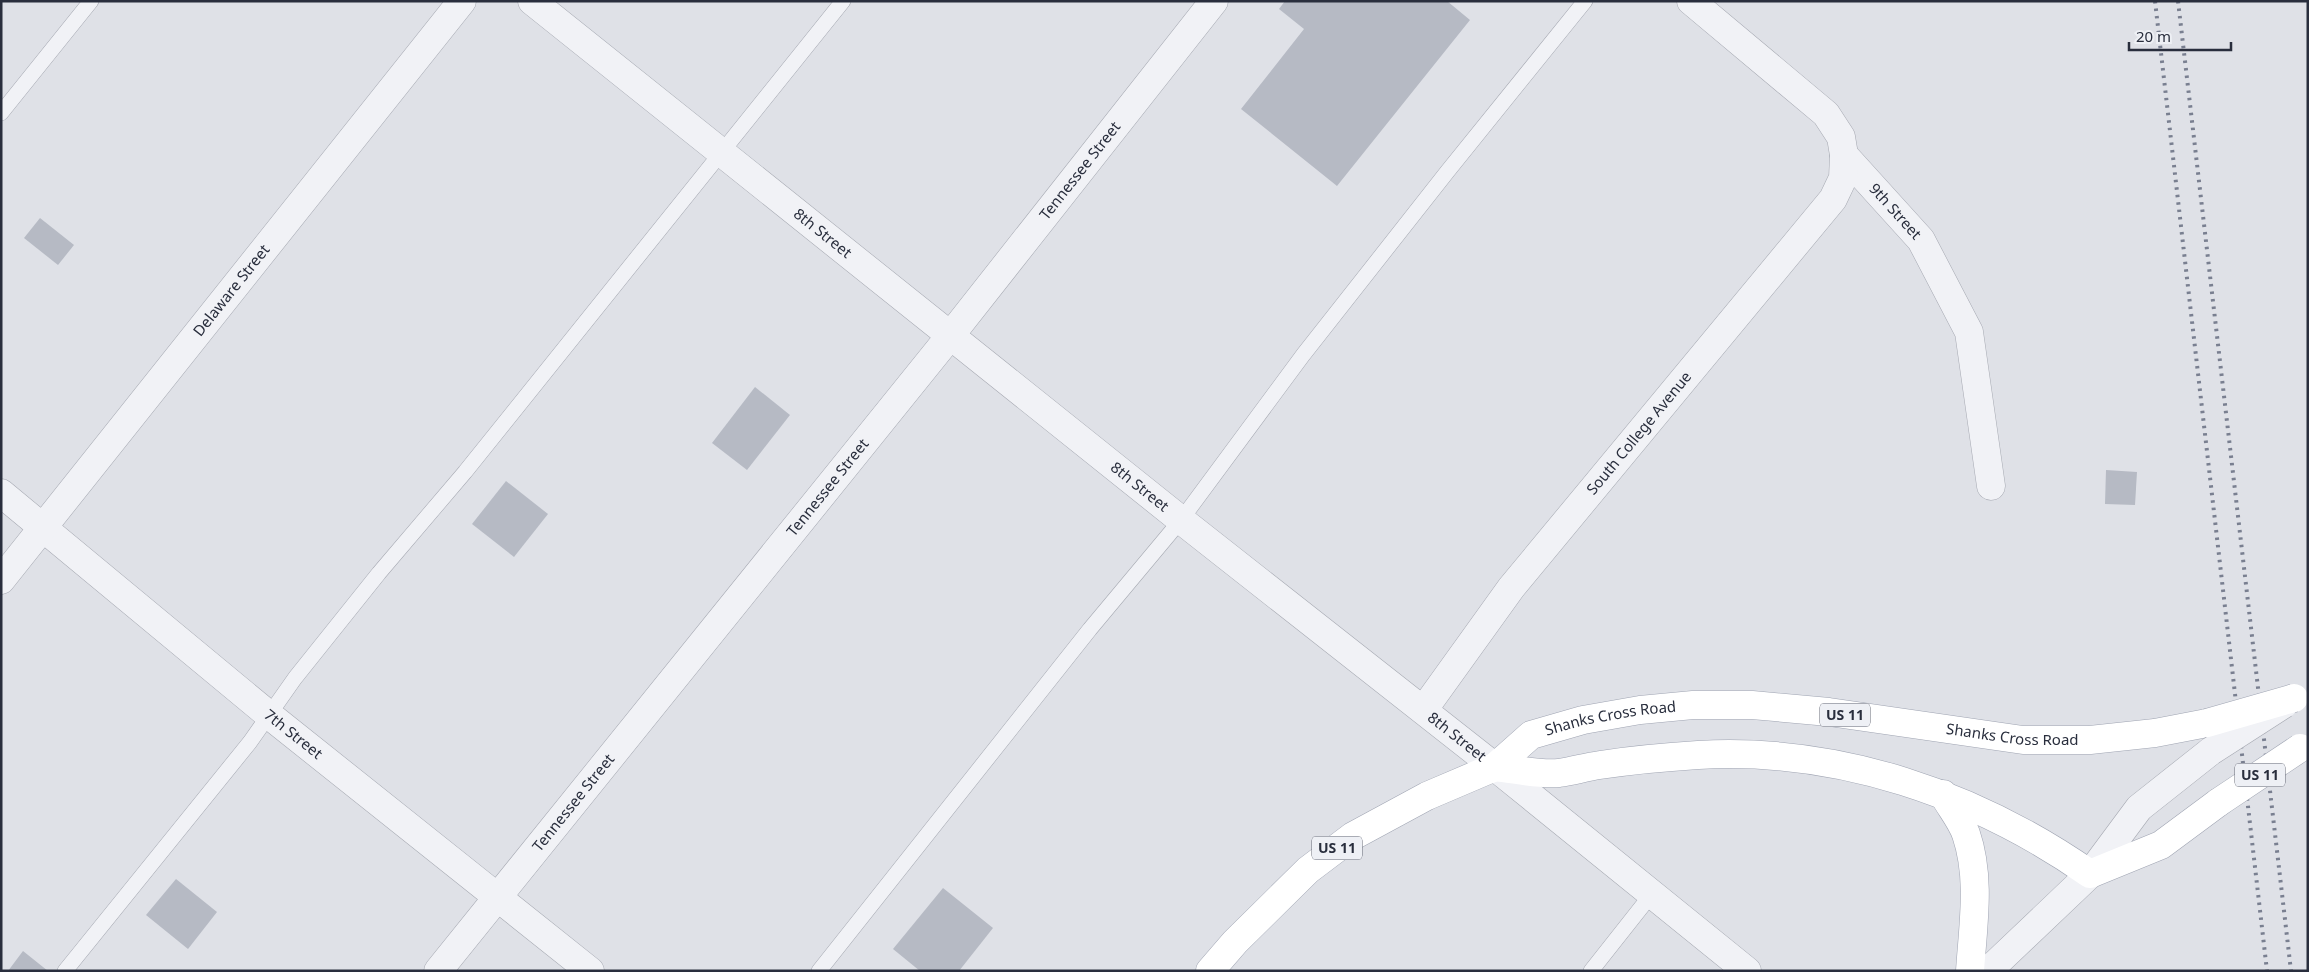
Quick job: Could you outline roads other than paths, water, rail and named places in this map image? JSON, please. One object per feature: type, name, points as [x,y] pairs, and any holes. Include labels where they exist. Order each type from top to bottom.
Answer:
[{"type":"main road","name":"Shanks Cross Road","points":[[1495,767],[1531,734],[1583,720],[1640,710],[1693,706],[1752,706],[1829,712],[2023,740],[2090,740],[2155,733],[2207,723],[2301,694]]},
{"type":"main road","name":"US 11","points":[[1210,971],[1235,942],[1308,870],[1353,836],[1427,796],[1495,767],[1557,773],[1647,759],[1699,755],[1756,754],[1825,761],[1887,775],[1943,794],[2049,845],[2090,874],[2161,845],[2304,745]]},
{"type":"main road","points":[[1943,794],[1965,832],[1974,866],[1975,897],[1970,971]]},
{"type":"street","name":"Delaware Street","points":[[1,580],[462,1]]},
{"type":"street","name":"8th Street","points":[[532,1],[1181,520],[1424,709],[1747,971]]},
{"type":"street","name":"Tennessee Street","points":[[438,971],[950,336],[1214,1]]},
{"type":"street","name":"9th Street","points":[[1691,1],[1826,114],[1841,137],[1844,156],[1921,240],[1969,332],[1991,486]]},
{"type":"street","name":"South College Avenue","points":[[1424,709],[1511,588],[1833,200],[1843,178],[1844,156]]},
{"type":"street","name":"7th Street","points":[[1,493],[269,716],[590,971]]},
{"type":"street","points":[[1988,971],[2090,874],[2139,808],[2211,751],[2301,694]]},
{"type":"lane","points":[[1,113],[91,1]]},
{"type":"lane","points":[[65,971],[269,716],[295,678],[379,573],[465,472],[843,1]]},
{"type":"lane","points":[[819,971],[1084,637],[1181,520],[1315,340],[1585,1]]},
{"type":"lane","points":[[1591,971],[1651,895]]},
{"type":"railway","points":[[2155,1],[2267,971]]},
{"type":"railway","points":[[2178,1],[2291,971]]}]
